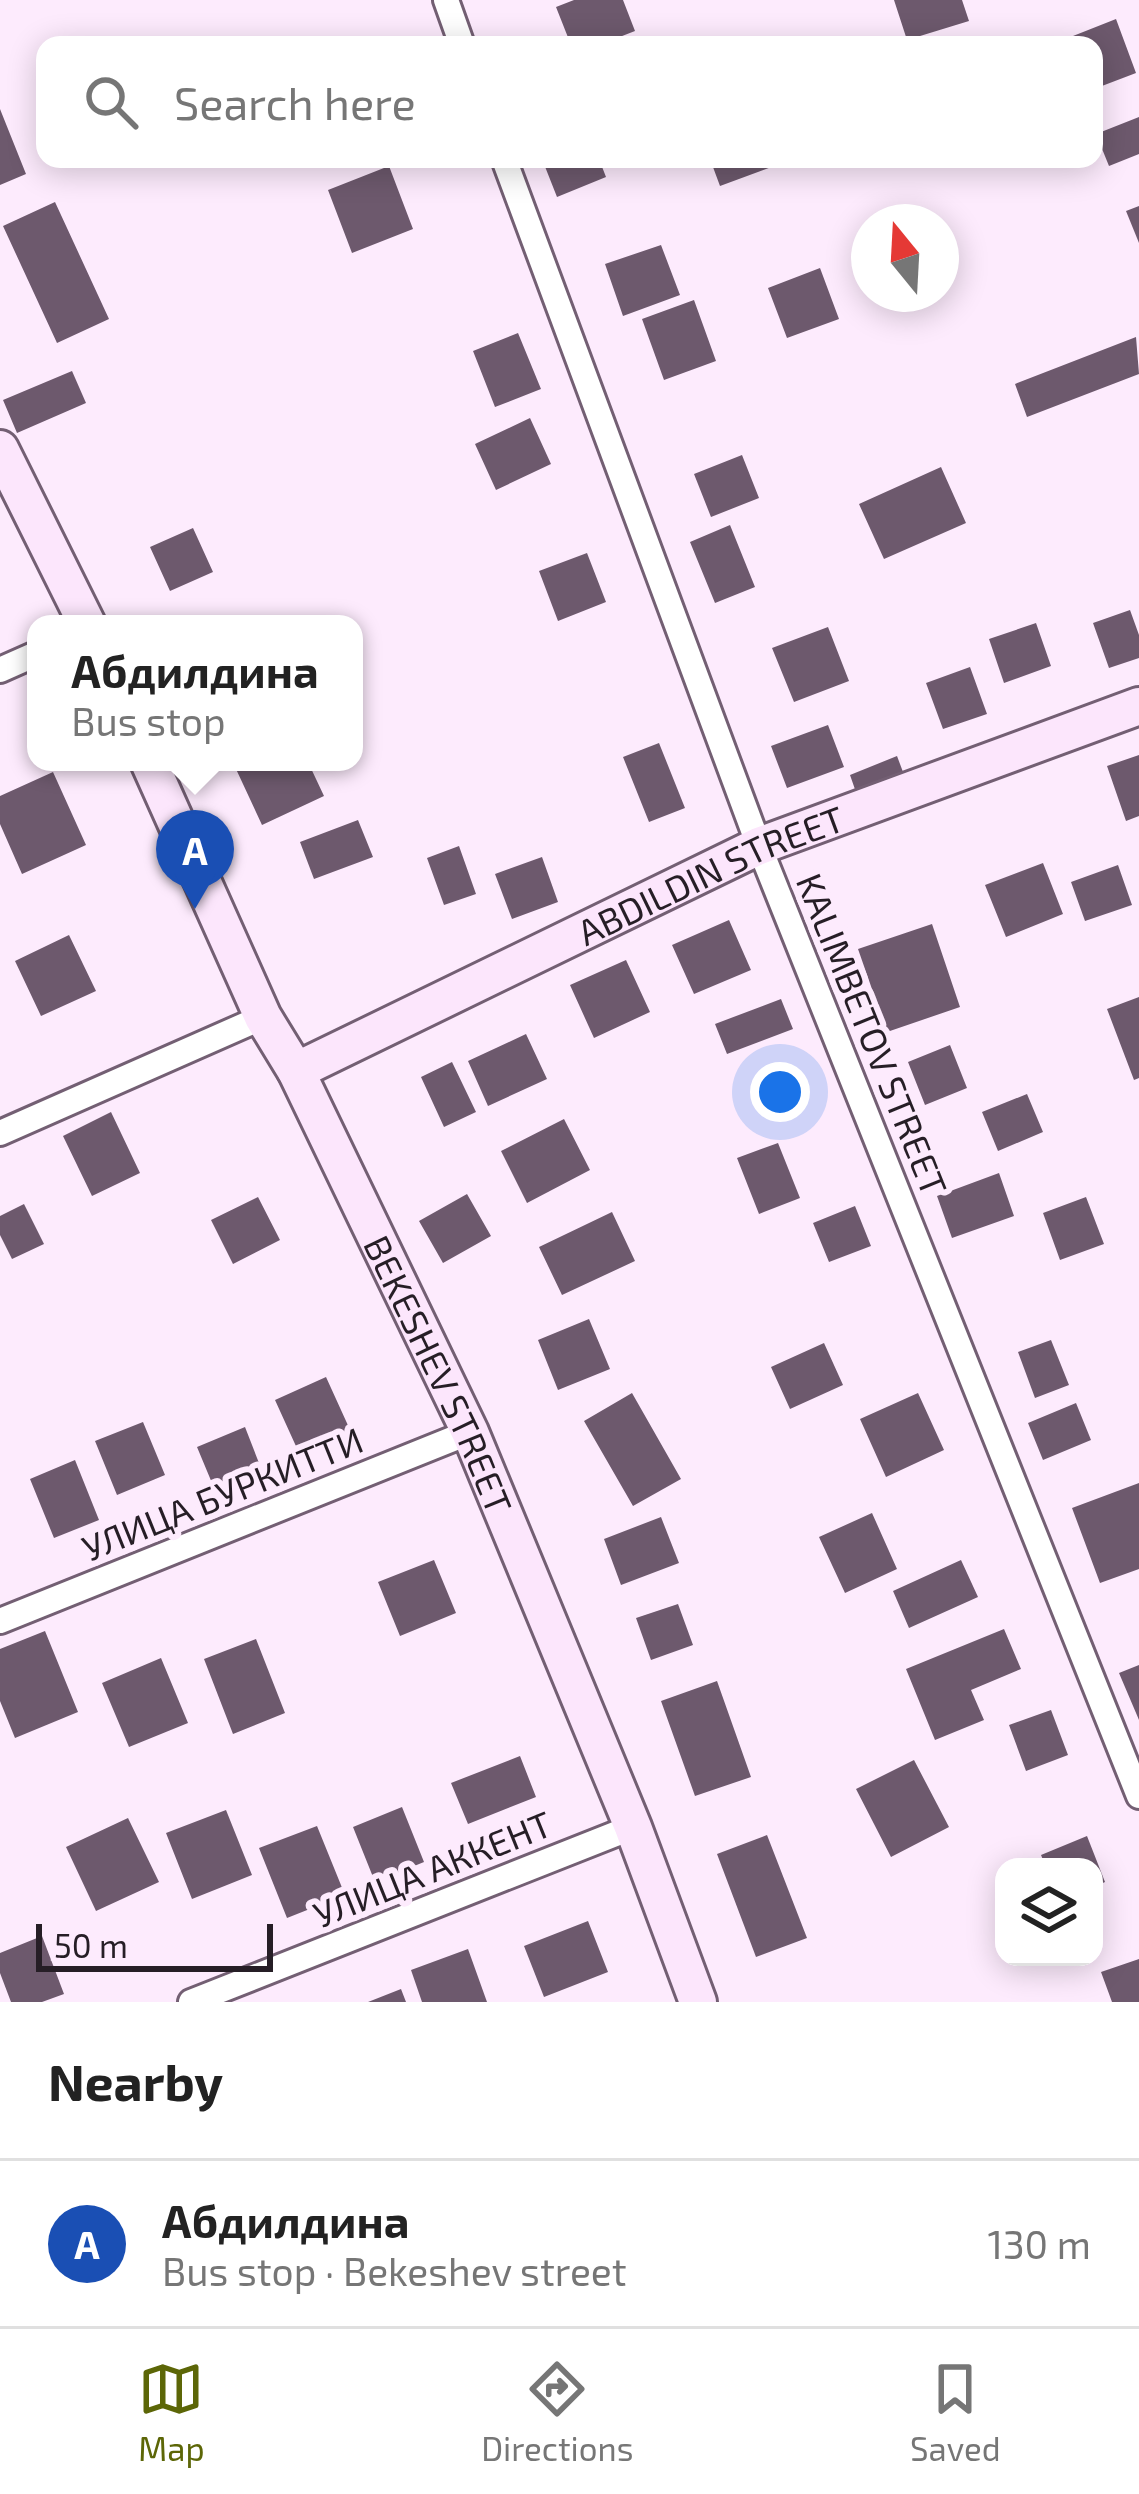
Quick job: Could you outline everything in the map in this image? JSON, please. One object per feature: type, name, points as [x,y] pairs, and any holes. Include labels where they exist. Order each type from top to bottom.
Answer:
[{"type":"main road","points":[[0,449],[83,615]]},
{"type":"main road","name":"ABDILDIN STREET","points":[[296,1071],[759,846],[1139,706]]},
{"type":"main road","name":"BEKESHEV STREET","points":[[153,771],[263,1017],[296,1071],[470,1432],[633,1827],[698,2002]]},
{"type":"street","points":[[446,0],[459,36]]},
{"type":"street","name":"KALIMBETOV STREET","points":[[507,168],[759,846],[1139,1796]]},
{"type":"street","points":[[0,1132],[263,1017]]},
{"type":"street","name":"УЛИЦА БУРКИТТИ","points":[[0,1621],[470,1432]]},
{"type":"street","name":"УЛИЦА АККЕНТ","points":[[191,2002],[633,1827]]},
{"type":"building","points":[[574,0],[623,0],[635,31],[622,36],[567,36],[556,7]]},
{"type":"building","points":[[894,0],[962,0],[969,21],[906,36]]},
{"type":"building","points":[[1116,19],[1136,73],[1103,86],[1103,36],[1073,36]]},
{"type":"building","points":[[0,109],[26,174],[0,185]]},
{"type":"building","points":[[1139,117],[1139,154],[1109,166],[1103,131]]},
{"type":"building","points":[[390,168],[413,229],[352,253],[328,190]]},
{"type":"building","points":[[546,168],[602,168],[606,177],[557,197]]},
{"type":"building","points":[[713,168],[769,168],[720,186]]},
{"type":"building","points":[[55,202],[109,319],[57,343],[3,226]]},
{"type":"building","points":[[1139,206],[1139,243],[1126,211]]},
{"type":"building","points":[[661,245],[680,295],[623,316],[605,264]]},
{"type":"building","points":[[820,268],[839,319],[787,338],[768,288]]},
{"type":"building","points":[[694,300],[716,361],[664,380],[642,319]]},
{"type":"building","points":[[518,333],[541,389],[495,407],[473,351]]},
{"type":"building","points":[[1136,337],[1139,374],[1027,417],[1015,384]]},
{"type":"building","points":[[72,371],[86,403],[17,433],[3,400]]},
{"type":"building","points":[[530,418],[551,464],[496,490],[475,444]]},
{"type":"building","points":[[742,455],[759,498],[711,517],[694,474]]},
{"type":"building","points":[[941,467],[966,523],[884,559],[859,504]]},
{"type":"building","points":[[730,525],[755,587],[715,603],[690,542]]},
{"type":"building","points":[[193,528],[213,572],[170,591],[150,547]]},
{"type":"building","points":[[587,553],[606,602],[558,621],[539,571]]},
{"type":"building","points":[[1130,610],[1139,635],[1139,658],[1109,668],[1093,623]]},
{"type":"building","points":[[1036,623],[1051,666],[1004,683],[989,639]]},
{"type":"building","points":[[828,627],[849,681],[794,702],[772,648]]},
{"type":"building","points":[[970,667],[987,714],[943,729],[926,683]]},
{"type":"building","points":[[828,725],[844,767],[787,788],[771,746]]},
{"type":"building","points":[[659,743],[685,808],[649,822],[623,757]]},
{"type":"building","points":[[1139,755],[1139,816],[1126,821],[1107,766]]},
{"type":"building","points":[[897,756],[906,780],[858,798],[850,775]]},
{"type":"building","points":[[237,771],[312,771],[324,796],[262,825]]},
{"type":"building","points":[[53,772],[86,845],[22,874],[0,824],[0,796]]},
{"type":"building","points":[[358,820],[373,857],[314,879],[300,842]]},
{"type":"building","points":[[459,846],[476,894],[444,905],[427,858]]},
{"type":"building","points":[[542,857],[558,902],[512,919],[495,874]]},
{"type":"building","points":[[1043,863],[1063,914],[1006,937],[985,885]]},
{"type":"building","points":[[1118,865],[1132,905],[1085,921],[1071,882]]},
{"type":"building","points":[[729,920],[751,970],[694,994],[672,945]]},
{"type":"building","points":[[932,924],[960,1007],[887,1032],[858,949]]},
{"type":"building","points":[[69,935],[96,991],[41,1016],[15,961]]},
{"type":"building","points":[[626,960],[650,1012],[594,1038],[570,985]]},
{"type":"building","points":[[1139,997],[1139,1078],[1134,1080],[1107,1009]]},
{"type":"building","points":[[781,999],[793,1029],[727,1054],[715,1024]]},
{"type":"building","points":[[526,1034],[547,1079],[488,1106],[468,1061]]},
{"type":"building","points":[[950,1045],[967,1088],[925,1105],[908,1062]]},
{"type":"building","points":[[452,1062],[476,1112],[444,1127],[421,1077]]},
{"type":"building","points":[[1027,1094],[1043,1132],[998,1151],[982,1112]]},
{"type":"building","points":[[111,1112],[140,1173],[92,1196],[63,1136]]},
{"type":"building","points":[[564,1119],[590,1170],[527,1203],[501,1151]]},
{"type":"building","points":[[778,1143],[800,1198],[759,1214],[737,1158]]},
{"type":"building","points":[[999,1173],[1014,1216],[952,1238],[937,1196]]},
{"type":"building","points":[[467,1194],[491,1236],[443,1263],[419,1221]]},
{"type":"building","points":[[258,1197],[280,1240],[233,1264],[211,1220]]},
{"type":"building","points":[[1086,1197],[1104,1244],[1060,1260],[1043,1213]]},
{"type":"building","points":[[24,1204],[44,1244],[12,1259],[0,1235],[0,1216]]},
{"type":"building","points":[[855,1206],[871,1246],[829,1262],[813,1223]]},
{"type":"building","points":[[612,1212],[635,1261],[562,1295],[539,1247]]},
{"type":"building","points":[[589,1319],[610,1369],[558,1390],[538,1340]]},
{"type":"building","points":[[1051,1340],[1069,1385],[1035,1398],[1018,1352]]},
{"type":"building","points":[[824,1343],[843,1385],[790,1409],[771,1367]]},
{"type":"building","points":[[326,1377],[351,1432],[300,1455],[275,1400]]},
{"type":"building","points":[[632,1393],[681,1479],[633,1506],[584,1421]]},
{"type":"building","points":[[918,1393],[944,1450],[886,1477],[860,1419]]},
{"type":"building","points":[[1076,1403],[1091,1440],[1043,1460],[1028,1423]]},
{"type":"building","points":[[143,1422],[165,1475],[117,1495],[95,1441]]},
{"type":"building","points":[[245,1427],[264,1476],[217,1495],[197,1447]]},
{"type":"building","points":[[75,1460],[99,1520],[54,1538],[30,1479]]},
{"type":"building","points":[[1139,1483],[1139,1569],[1100,1583],[1072,1508]]},
{"type":"building","points":[[872,1513],[897,1569],[845,1593],[819,1537]]},
{"type":"building","points":[[661,1517],[679,1563],[621,1585],[604,1539]]},
{"type":"building","points":[[434,1560],[456,1613],[400,1636],[378,1582]]},
{"type":"building","points":[[961,1560],[978,1597],[909,1628],[893,1591]]},
{"type":"building","points":[[678,1604],[693,1645],[651,1660],[636,1618]]},
{"type":"building","points":[[1004,1629],[1021,1669],[971,1690],[984,1720],[935,1740],[906,1669]]},
{"type":"building","points":[[45,1631],[78,1712],[15,1738],[0,1701],[0,1649]]},
{"type":"building","points":[[256,1639],[285,1713],[233,1734],[204,1659]]},
{"type":"building","points":[[161,1658],[188,1723],[129,1747],[102,1683]]},
{"type":"building","points":[[1139,1665],[1139,1720],[1119,1673]]},
{"type":"building","points":[[717,1681],[751,1777],[695,1796],[661,1701]]},
{"type":"building","points":[[1051,1710],[1068,1755],[1026,1771],[1009,1725]]},
{"type":"building","points":[[520,1756],[536,1797],[468,1824],[451,1783]]},
{"type":"building","points":[[914,1760],[949,1827],[891,1857],[856,1789]]},
{"type":"building","points":[[402,1807],[424,1862],[375,1882],[353,1827]]},
{"type":"building","points":[[226,1810],[252,1875],[192,1899],[166,1833]]},
{"type":"building","points":[[128,1818],[159,1882],[96,1911],[66,1847]]},
{"type":"building","points":[[317,1826],[345,1895],[287,1918],[259,1848]]},
{"type":"building","points":[[767,1835],[807,1938],[756,1957],[717,1854]]},
{"type":"building","points":[[1087,1836],[1096,1858],[1042,1858]]},
{"type":"building","points":[[588,1921],[608,1972],[544,1997],[524,1946]]},
{"type":"building","points":[[42,1936],[64,1994],[42,2002],[11,2002],[0,1973],[0,1953]]},
{"type":"building","points":[[468,1949],[487,2002],[422,2002],[411,1970]]},
{"type":"building","points":[[1139,1959],[1139,2002],[1112,2002],[1101,1972]]},
{"type":"building","points":[[401,1989],[406,2002],[368,2002]]},
{"type":"place","name":"Абдилдина","points":[[195,909]]}]
